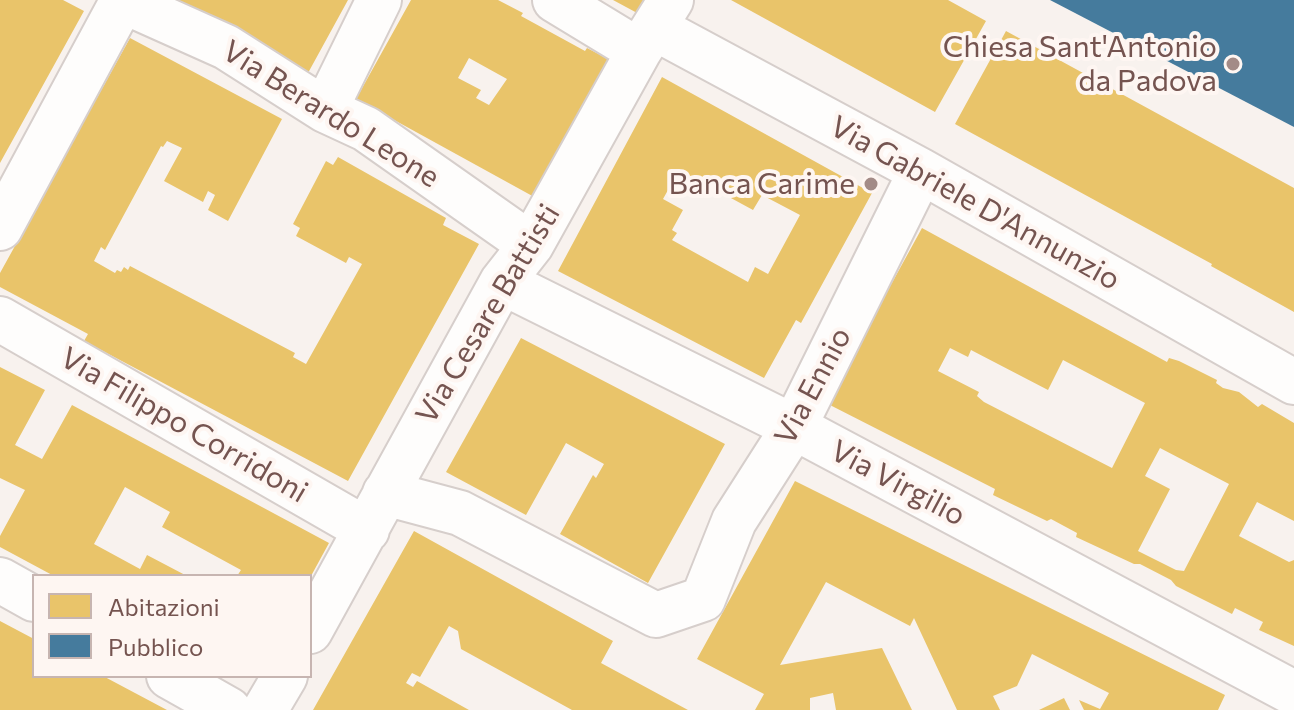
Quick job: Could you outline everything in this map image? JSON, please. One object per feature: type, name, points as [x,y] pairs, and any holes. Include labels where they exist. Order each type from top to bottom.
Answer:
[{"type":"street","points":[[0,228],[122,0]]},
{"type":"street","name":"Via Berardo Leone","points":[[122,0],[226,47],[325,110],[366,129],[531,245]]},
{"type":"street","points":[[325,110],[379,0]]},
{"type":"street","name":"Via Gabriele D'Annunzio","points":[[555,0],[655,26],[921,171],[1294,382]]},
{"type":"street","name":"Via Cesare Battisti","points":[[312,627],[502,282],[531,245],[655,26]]},
{"type":"street","name":"Via Ennio","points":[[703,599],[734,521],[794,427],[921,171]]},
{"type":"street","name":"Via Virgilio","points":[[502,282],[794,427],[1285,697]]},
{"type":"street","name":"Via Filippo Corridoni","points":[[0,319],[376,512],[460,513],[656,615],[703,599]]},
{"type":"street","points":[[0,580],[32,598]]},
{"type":"street","points":[[173,678],[229,710]]},
{"type":"street","points":[[265,710],[284,678]]},
{"type":"building: Abitazioni","points":[[0,0],[63,0],[84,11],[0,163]]},
{"type":"building: Abitazioni","points":[[175,0],[348,0],[308,73]]},
{"type":"building: Abitazioni","points":[[411,0],[498,0],[585,51],[587,48],[612,61],[536,198],[356,99]],"holes":[[[469,58],[507,79],[489,105],[476,98],[481,90],[458,78]]]},
{"type":"building: Abitazioni","points":[[613,0],[647,0],[639,14]]},
{"type":"building: Abitazioni","points":[[731,0],[948,0],[986,21],[935,112]]},
{"type":"building: Abitazioni","points":[[1006,31],[1294,188],[1294,312],[955,124]]},
{"type":"building: Abitazioni","points":[[130,38],[282,119],[228,221],[208,210],[215,195],[208,191],[203,202],[164,181],[182,148],[167,141],[161,146],[105,250],[101,247],[94,261],[115,273],[117,270],[121,272],[124,267],[128,270],[130,266],[295,353],[293,357],[306,364],[362,264],[349,257],[346,263],[296,236],[300,228],[293,224],[326,161],[333,165],[338,157],[446,218],[443,225],[479,244],[348,481],[84,341],[88,334],[0,287],[0,273]]},
{"type":"building: Abitazioni","points":[[662,77],[872,193],[801,323],[796,320],[764,378],[558,271]],"holes":[[[683,172],[753,210],[762,195],[800,215],[768,274],[755,267],[748,282],[672,240],[677,233],[672,230],[683,210],[663,199],[673,181],[676,183]]]},
{"type":"building: Abitazioni","points":[[922,228],[1167,362],[1169,358],[1179,361],[1217,380],[1216,383],[1223,388],[1239,392],[1258,407],[1262,404],[1294,423],[1294,521],[1257,502],[1239,536],[1289,562],[1294,560],[1294,646],[1259,630],[1263,622],[1235,608],[1232,614],[1140,564],[1076,537],[1077,533],[1051,519],[1047,521],[993,495],[995,489],[826,403]],"holes":[[[950,348],[968,357],[971,350],[1048,390],[1063,360],[1145,403],[1112,468],[984,402],[977,396],[979,392],[938,371]],[[1160,448],[1229,484],[1184,571],[1138,551],[1170,489],[1145,476]]]},
{"type":"building: Abitazioni","points":[[521,338],[725,444],[648,583],[560,534],[593,475],[596,478],[604,464],[566,443],[526,515],[446,472]]},
{"type":"building: Abitazioni","points":[[0,367],[45,390],[15,445],[42,459],[72,405],[329,543],[312,574],[238,574],[241,570],[162,527],[170,512],[125,487],[94,544],[140,569],[147,555],[183,574],[50,574],[0,547],[0,536],[25,490],[0,478]]},
{"type":"building: Abitazioni","points":[[795,481],[1225,695],[1218,710],[1084,710],[1079,700],[1100,709],[1109,693],[1032,654],[1017,686],[993,696],[1000,710],[957,710],[914,618],[910,626],[826,582],[780,665],[882,648],[912,710],[836,710],[833,693],[810,698],[810,710],[755,710],[764,694],[697,659]]},
{"type":"building: Abitazioni","points":[[414,531],[613,641],[601,663],[688,710],[572,710],[461,649],[458,631],[449,626],[420,677],[412,673],[406,683],[413,687],[417,681],[469,710],[313,710]]},
{"type":"building: Abitazioni","points":[[0,621],[32,638],[32,678],[107,678],[167,710],[0,710]]},
{"type":"building: Abitazioni","points":[[1064,698],[1070,710],[1039,710]]},
{"type":"building: Pubblico","name":"Chiesa Sant'Antonio da Padova","points":[[1050,0],[1294,0],[1294,127]]},
{"type":"place","name":"Chiesa Sant'Antonio da Padova","points":[[1233,64]]},
{"type":"place","name":"Banca Carime","points":[[871,184]]}]
